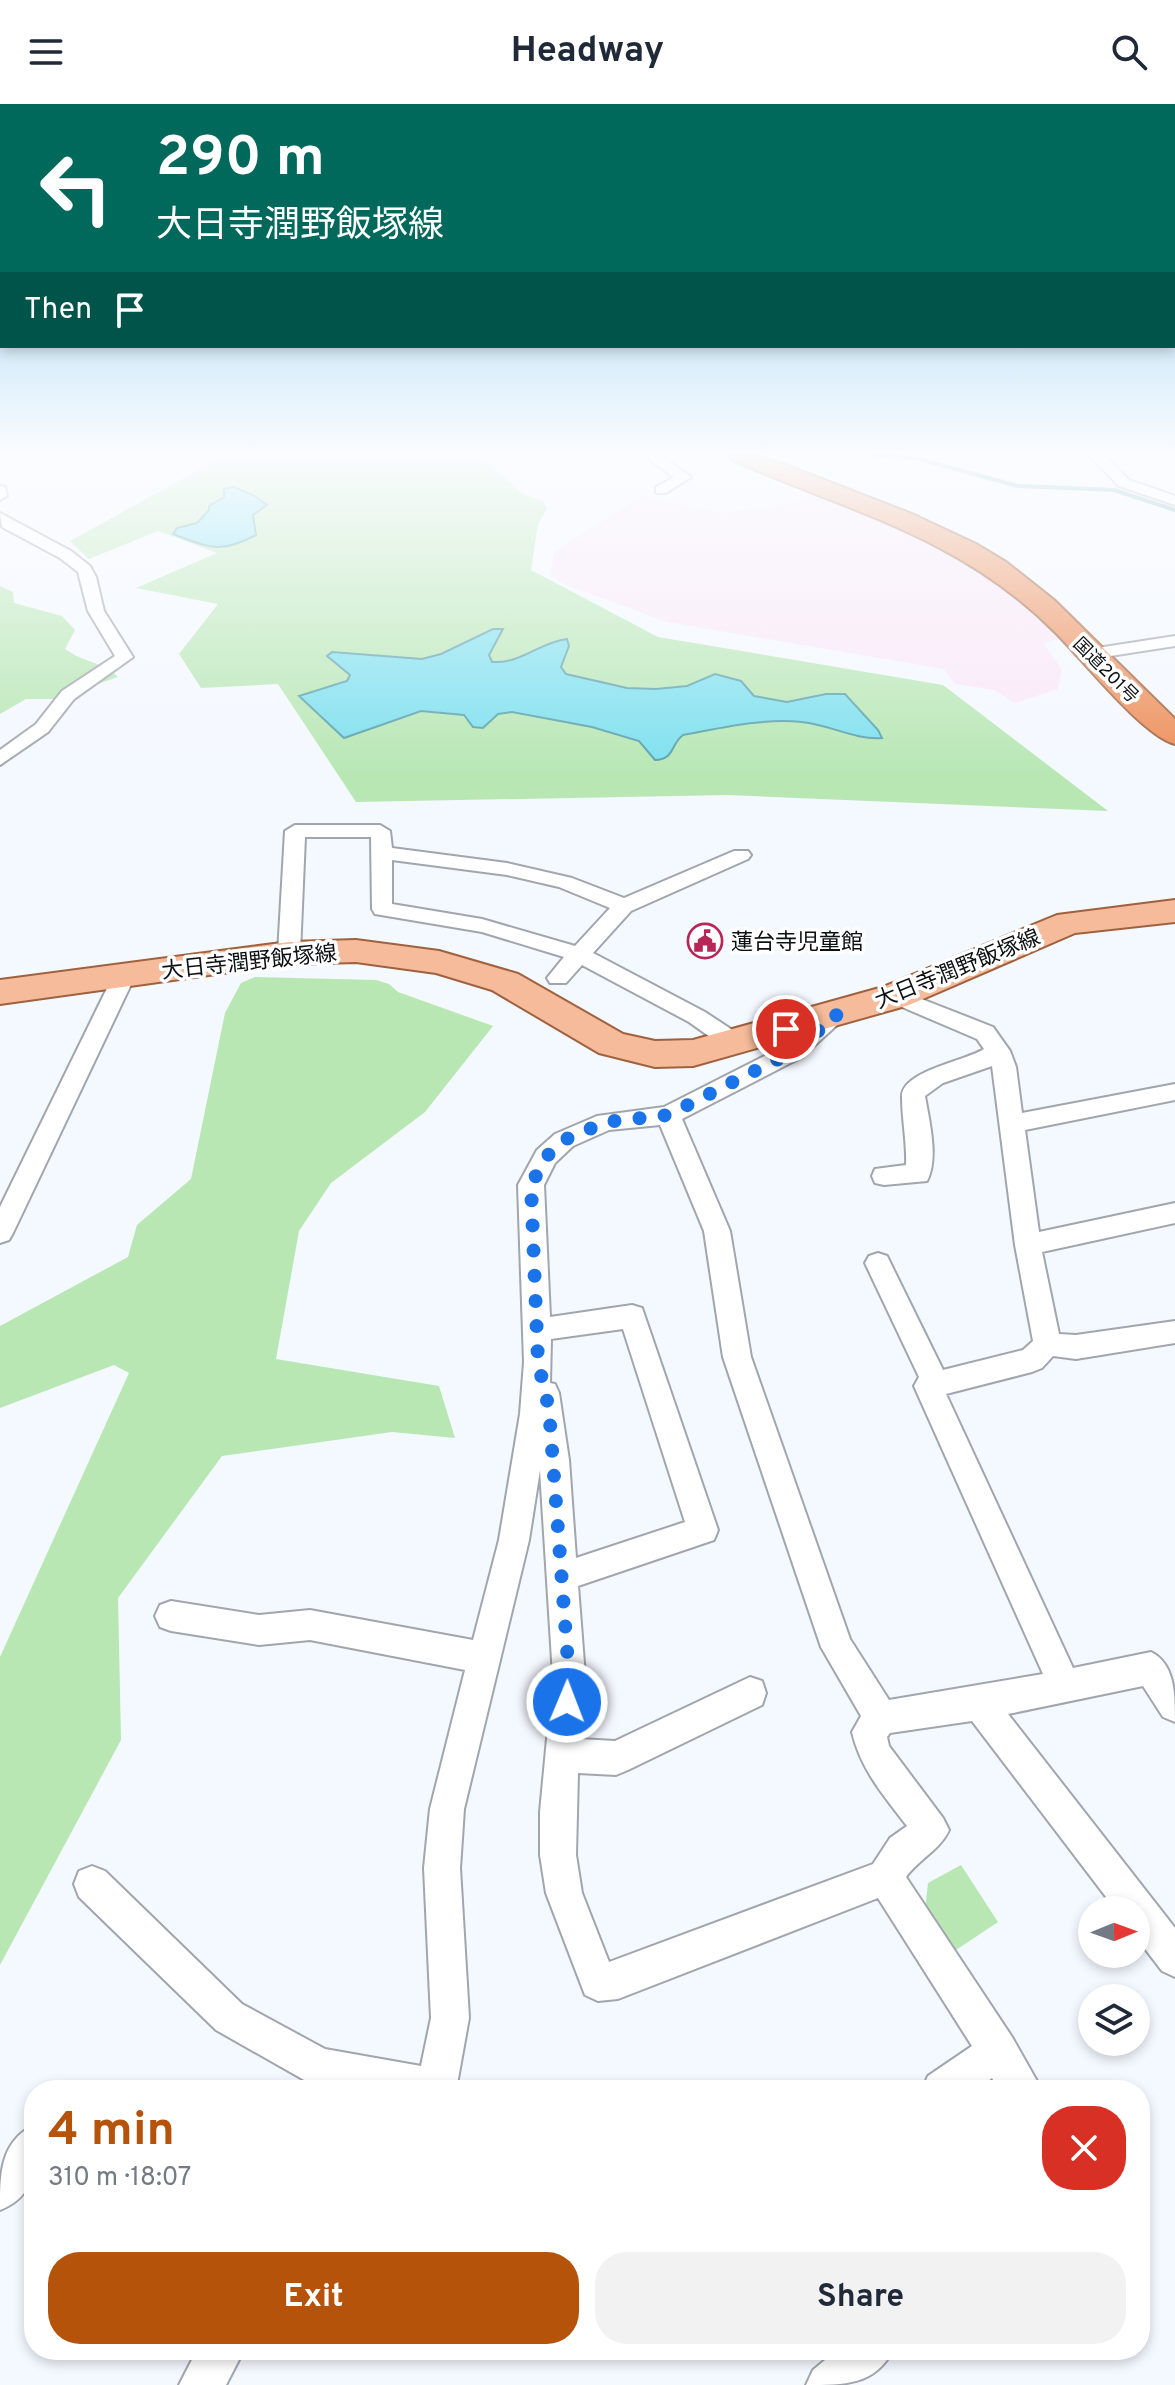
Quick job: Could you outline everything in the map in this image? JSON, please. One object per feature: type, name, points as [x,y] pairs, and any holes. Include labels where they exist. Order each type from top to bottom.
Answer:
[{"type":"highway","name":"国道201号","points":[[985,561],[1015,582],[1175,735]]},
{"type":"main road","name":"大日寺潤野飯塚線","points":[[0,992],[289,953],[356,951],[439,962],[505,982],[612,1044],[655,1054],[693,1053],[896,996],[1069,923],[1175,911]]},
{"type":"street","points":[[0,759],[42,728],[68,695],[125,657],[93,603],[84,569],[72,561]]},
{"type":"street","points":[[1091,654],[1175,641]]},
{"type":"street","points":[[289,953],[295,831],[380,831],[382,909],[517,932],[579,955],[697,1017],[735,1043]]},
{"type":"street","points":[[382,853],[522,872],[565,882],[624,906]]},
{"type":"street","points":[[558,978],[624,906],[741,855]]},
{"type":"street","points":[[0,1233],[9,1197],[125,974]]},
{"type":"street","points":[[896,996],[985,1033],[998,1051],[1004,1067],[1028,1245],[1047,1344]]},
{"type":"street","points":[[439,2080],[450,2018],[442,1868],[447,1809],[514,1540],[534,1414],[538,1346],[531,1185],[538,1170],[564,1140],[606,1122],[668,1115],[794,1051],[837,1015]]},
{"type":"street","points":[[884,1176],[918,1174],[919,1133],[913,1093],[926,1080],[953,1068],[985,1062],[998,1051]]},
{"type":"street","points":[[1012,1124],[1175,1092]]},
{"type":"street","points":[[668,1115],[717,1231],[737,1357],[837,1647],[881,1718]]},
{"type":"street","points":[[1028,1245],[1175,1213]]},
{"type":"street","points":[[878,1263],[936,1384]]},
{"type":"street","points":[[538,1346],[632,1316],[703,1530],[560,1578]]},
{"type":"street","points":[[1047,1344],[1076,1347],[1175,1332]]},
{"type":"street","points":[[1047,1344],[1032,1360],[928,1386],[1064,1684]]},
{"type":"street","points":[[538,1346],[549,1409],[569,1676],[557,1812],[558,1855],[564,1893],[598,1982],[618,1980],[885,1877],[903,1851],[931,1830],[874,1754],[869,1732],[881,1718],[979,1703],[1151,1668],[1175,1705]]},
{"type":"street","points":[[171,1616],[259,1630],[310,1625],[485,1658]]},
{"type":"street","points":[[564,1755],[616,1758],[750,1693]]},
{"type":"street","points":[[979,1703],[1175,1958]]},
{"type":"street","points":[[885,1877],[1016,2080]]},
{"type":"street","points":[[92,1884],[229,2017],[320,2067],[389,2080]]},
{"type":"street","points":[[956,2080],[998,2051]]},
{"type":"street","points":[[0,2190],[24,2158]]},
{"type":"street","points":[[201,2385],[216,2360]]},
{"type":"street","points":[[828,2385],[859,2360]]},
{"type":"shaded area","points":[[553,561],[968,561],[1003,582],[1064,638],[1043,643],[1062,670],[1058,689],[1015,703],[994,690],[955,684],[944,669],[667,622],[564,584],[551,575]]},
{"type":"green space","points":[[197,561],[532,561],[531,570],[658,637],[943,685],[1108,811],[728,795],[356,802],[278,684],[201,688],[179,654],[218,604],[136,588]]},
{"type":"green space","points":[[0,586],[13,592],[14,603],[62,616],[75,630],[65,649],[118,677],[55,699],[26,699],[0,714]]},
{"type":"green space","points":[[255,977],[376,980],[389,984],[398,992],[493,1026],[425,1112],[331,1183],[299,1231],[276,1359],[439,1386],[455,1438],[392,1432],[222,1456],[118,1598],[121,1740],[0,1965],[0,1657],[129,1373],[114,1365],[0,1408],[0,1326],[128,1257],[137,1225],[191,1179],[225,1013],[241,983]]},
{"type":"green space","points":[[961,1865],[998,1922],[953,1952],[925,1910],[928,1883]]},
{"type":"water","points":[[493,629],[503,629],[489,655],[492,662],[512,660],[567,639],[569,646],[561,667],[566,674],[627,688],[687,686],[715,674],[741,681],[754,696],[787,702],[826,694],[845,694],[882,738],[862,737],[802,722],[757,723],[683,735],[666,757],[655,760],[639,741],[592,727],[512,712],[498,714],[483,728],[473,727],[464,715],[421,711],[344,738],[299,696],[347,681],[350,675],[327,656],[332,652],[422,659],[441,654]]},
{"type":"place","name":"蓮台寺児童館","points":[[705,941]]},
{"type":"route","points":[[567,1702],[569,1676],[554,1460],[549,1409],[538,1362],[531,1185],[546,1157],[564,1140],[606,1122],[668,1115],[794,1051],[837,1015],[786,1029]]}]
